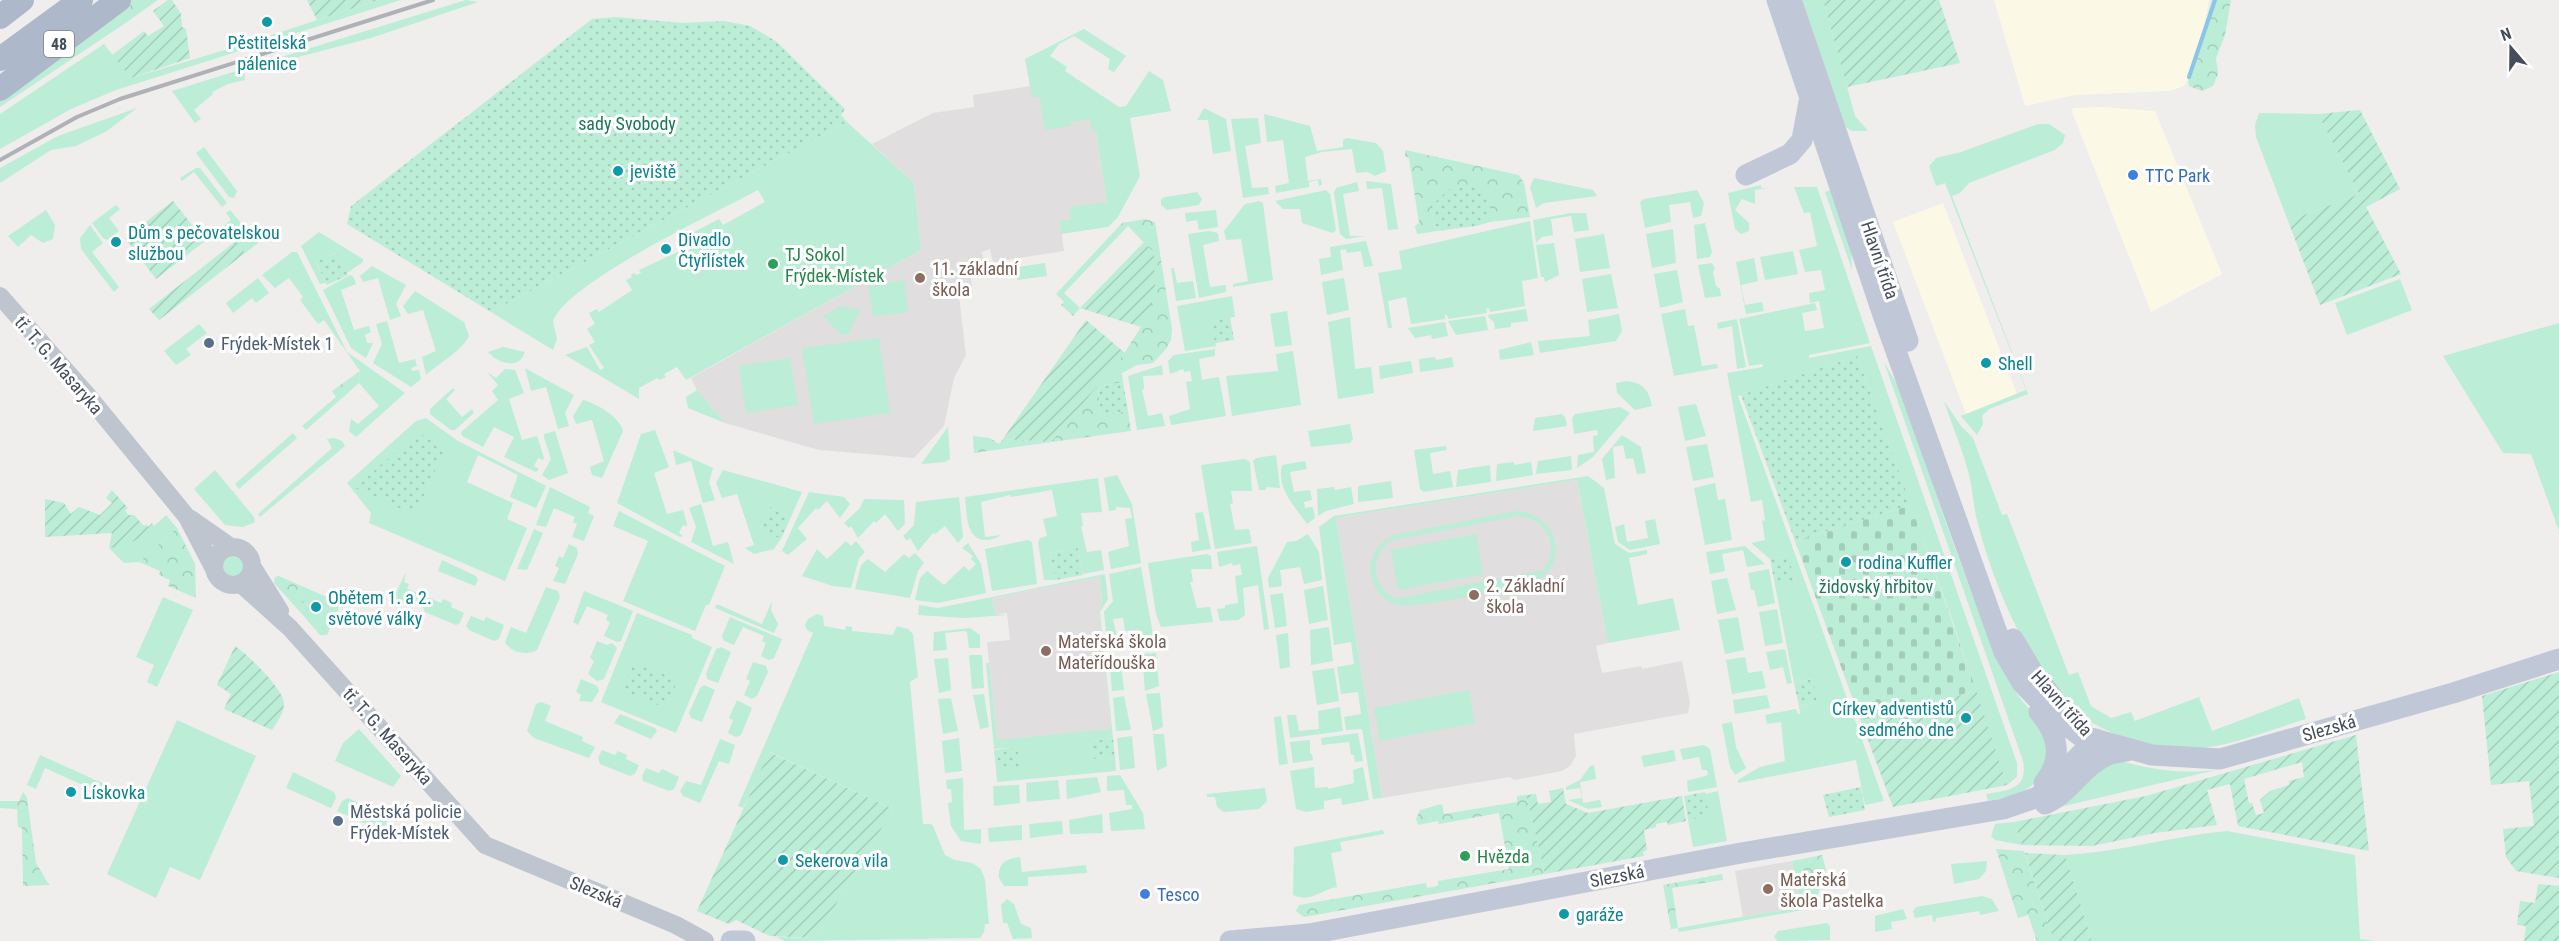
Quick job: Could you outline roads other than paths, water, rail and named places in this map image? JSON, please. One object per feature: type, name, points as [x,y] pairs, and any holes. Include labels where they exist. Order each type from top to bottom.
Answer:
[{"type":"main road","points":[[0,17],[22,0]]},
{"type":"main road","name":"48","points":[[0,41],[56,0]]},
{"type":"main road","name":"48","points":[[0,59],[81,0]]},
{"type":"main road","name":"48","points":[[0,89],[119,0]]},
{"type":"main road","name":"Hlavní třída","points":[[1777,0],[1809,102],[2004,652],[2022,683],[2050,712],[2079,735],[2096,739]]},
{"type":"main road","name":"Hlavní třída","points":[[1791,0],[1994,593],[2016,645],[2034,674],[2055,700],[2082,723],[2096,739]]},
{"type":"main road","points":[[1746,175],[1790,154],[1802,140],[1809,102]]},
{"type":"main road","name":"Slezská","points":[[2096,739],[2133,750],[2177,758],[2220,759],[2453,693],[2559,659]]},
{"type":"main road","points":[[2003,809],[2036,791],[2052,773],[2056,763],[2053,731],[2031,703],[2022,683]]},
{"type":"main road","points":[[2096,739],[2097,762]]},
{"type":"main road","points":[[2003,809],[2038,796],[2096,739]]},
{"type":"main road","points":[[2003,809],[2023,809],[2048,803],[2108,755],[2133,750]]},
{"type":"main road","name":"Slezská","points":[[1230,941],[1309,934],[1752,851],[2003,809]]},
{"type":"main road","points":[[731,941],[745,941]]},
{"type":"street","name":"tř. T. G. Masaryka","points":[[0,296],[88,396],[187,517],[213,567]]},
{"type":"street","name":"tř. T. G. Masaryka","points":[[187,517],[231,547]]},
{"type":"street","points":[[231,547],[243,549],[248,554],[252,566],[247,580],[241,584],[224,584],[218,579],[213,567],[219,552],[231,547]]},
{"type":"street","name":"tř. T. G. Masaryka","points":[[252,566],[290,628]]},
{"type":"street","name":"tř. T. G. Masaryka","points":[[241,584],[290,628],[485,845]]},
{"type":"street","name":"Slezská","points":[[485,845],[676,925],[705,941]]},
{"type":"waterway","points":[[2189,77],[2215,0]]},
{"type":"railway","points":[[0,160],[77,117],[120,99],[433,0]]},
{"type":"place","name":"Pěstitelská pálenice","points":[[267,22]]},
{"type":"place","name":"jeviště","points":[[618,171]]},
{"type":"place","name":"TTC Park","points":[[2133,175]]},
{"type":"place","name":"Dům s pečovatelskou službou","points":[[116,242]]},
{"type":"place","name":"Divadlo Čtyřlístek","points":[[666,249]]},
{"type":"place","name":"TJ Sokol Frýdek-Místek","points":[[773,264]]},
{"type":"place","name":"11. základní škola","points":[[920,278]]},
{"type":"place","name":"Frýdek-Místek 1","points":[[209,343]]},
{"type":"place","name":"Shell","points":[[1986,363]]},
{"type":"place","name":"rodina Kuffler","points":[[1846,562]]},
{"type":"place","name":"2. Základní škola","points":[[1474,595]]},
{"type":"place","name":"Obětem 1. a 2. světové války","points":[[316,607]]},
{"type":"place","name":"Mateřská škola Mateřídouška","points":[[1046,651]]},
{"type":"place","name":"Církev adventistů sedmého dne","points":[[1966,718]]},
{"type":"place","name":"Lískovka","points":[[71,792]]},
{"type":"place","name":"Městská policie Frýdek-Místek","points":[[338,821]]},
{"type":"place","name":"Hvězda","points":[[1465,856]]},
{"type":"place","name":"Sekerova vila","points":[[783,860]]},
{"type":"place","name":"Mateřská škola Pastelka","points":[[1768,889]]},
{"type":"place","name":"Tesco","points":[[1145,894]]},
{"type":"place","name":"garáže","points":[[1564,914]]},
{"type":"park label","name":"sady Svobody","points":[[627,123]]},
{"type":"park label","name":"židovský hřbitov","points":[[1876,586]]}]
